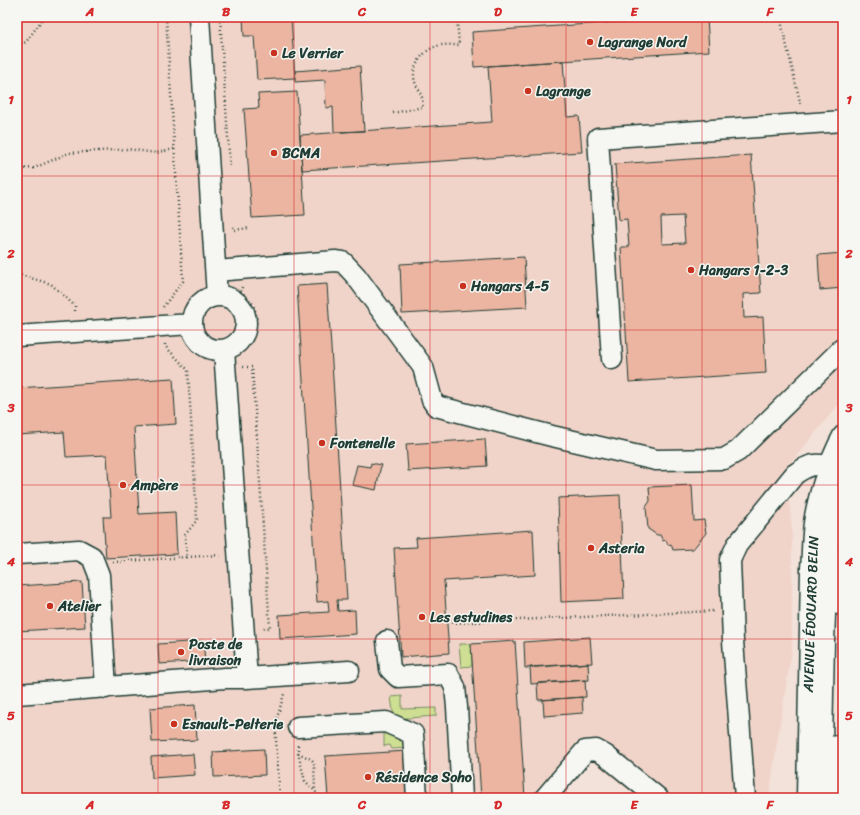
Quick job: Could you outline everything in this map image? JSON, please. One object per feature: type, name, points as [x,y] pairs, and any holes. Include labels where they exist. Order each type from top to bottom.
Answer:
[{"type":"street","points":[[199,17],[217,296]]},
{"type":"street","points":[[612,359],[598,138],[843,121]]},
{"type":"street","points":[[216,271],[335,261],[343,262],[356,276],[423,368],[432,400],[436,406],[656,460],[724,459],[738,452],[843,348]]},
{"type":"street","points":[[232,353],[206,347],[198,341],[193,334],[191,324],[192,316],[196,308],[209,297],[226,297],[234,301],[241,307],[245,315],[246,324],[244,333],[239,341],[232,347],[232,353],[239,554],[247,678]]},
{"type":"street","points":[[17,336],[191,324]]},
{"type":"street","name":"AVENUE ÉDOUARD BELIN","points":[[807,798],[811,568],[813,534],[820,499],[836,469],[837,447],[843,436]]},
{"type":"street","points":[[745,798],[733,641],[730,560],[737,545],[795,474],[804,467],[813,465],[823,465],[836,469]]},
{"type":"street","points":[[821,798],[827,564],[830,533],[843,484]]},
{"type":"street","points":[[17,554],[79,550],[92,557],[99,575],[106,688]]},
{"type":"street","name":"AVENUE ÉDOUARD BELIN","points":[[835,798],[838,612],[839,583],[843,558]]},
{"type":"street","points":[[387,641],[390,669],[398,677],[448,674],[455,687],[462,798]]},
{"type":"street","points":[[17,694],[225,678],[285,676],[349,671]]},
{"type":"street","points":[[298,727],[386,722],[413,734],[417,798]]},
{"type":"street","points":[[545,798],[585,751],[596,750],[605,755],[658,798]]},
{"type":"path","points":[[17,46],[26,42],[44,17]]},
{"type":"path","points":[[220,17],[230,175]]},
{"type":"path","points":[[393,112],[423,107],[422,95],[417,87],[414,76],[415,67],[420,58],[427,51],[437,46],[459,45],[457,17]]},
{"type":"path","points":[[780,17],[805,124]]},
{"type":"path","points":[[17,169],[34,168],[69,154],[128,150],[156,153],[174,150]]},
{"type":"path","points":[[233,222],[234,230],[248,228]]},
{"type":"path","points":[[17,274],[51,284],[75,306],[77,332]]},
{"type":"path","points":[[232,353],[243,352],[253,335],[257,324],[256,314],[252,303],[241,291],[241,287],[246,284]]},
{"type":"path","points":[[237,367],[252,367],[270,628],[244,629]]},
{"type":"path","points":[[187,558],[239,554]]},
{"type":"path","points":[[452,623],[732,610]]},
{"type":"path","points":[[280,798],[275,725],[284,693],[285,676]]},
{"type":"path","points":[[298,727],[298,753],[305,781],[320,798]]},
{"type":"path","points":[[298,753],[314,762],[315,791]]},
{"type":"shaded area","points":[[17,17],[843,17],[843,399],[782,474],[790,507],[792,531],[792,649],[769,798],[638,798],[591,760],[560,798],[17,798]]},
{"type":"green space","points":[[459,644],[471,644],[472,666],[461,667]]},
{"type":"green space","points":[[402,696],[402,709],[436,708],[436,716],[394,719],[391,697]]},
{"type":"green space","points":[[384,732],[407,740],[408,748],[392,749],[390,745],[384,746]]},
{"type":"building","name":"Le Verrier","points":[[243,17],[291,17],[295,78],[257,80],[254,36],[244,36]]},
{"type":"building","name":"Lagrange Nord","points":[[707,17],[709,51],[474,67],[472,32]]},
{"type":"building","name":"Lagrange","points":[[563,61],[567,117],[579,116],[582,152],[302,170],[300,135],[492,122],[488,66]]},
{"type":"building","points":[[360,66],[364,131],[334,132],[333,107],[326,108],[325,80],[295,82],[295,71]]},
{"type":"building","name":"BCMA","points":[[297,92],[305,215],[252,218],[244,109],[259,108],[258,94]]},
{"type":"building","name":"Hangars 1-2-3","points":[[751,155],[761,293],[743,294],[744,318],[763,317],[766,373],[629,382],[621,247],[629,247],[627,219],[619,220],[615,164]],"holes":[[[683,216],[685,243],[662,244],[661,217]]]},
{"type":"building","points":[[843,253],[843,288],[820,290],[818,255]]},
{"type":"building","name":"Hangars 4-5","points":[[524,257],[527,307],[402,314],[400,264]]},
{"type":"building","name":"Fontenelle","points":[[327,284],[347,600],[337,600],[338,611],[355,610],[356,634],[280,639],[279,615],[329,612],[328,601],[317,602],[297,286]]},
{"type":"building","name":"Ampère","points":[[173,378],[176,424],[134,427],[139,514],[175,512],[177,554],[106,558],[103,517],[111,517],[107,455],[66,457],[64,432],[17,435],[17,388]]},
{"type":"building","points":[[485,439],[487,466],[408,471],[406,444]]},
{"type":"building","points":[[371,463],[381,465],[376,490],[352,485],[357,465],[370,467]]},
{"type":"building","points":[[692,485],[694,521],[704,520],[706,533],[693,549],[673,550],[671,544],[668,545],[666,540],[663,541],[660,535],[657,535],[648,529],[646,507],[650,501],[649,487]]},
{"type":"building","name":"Asteria","points":[[620,495],[624,599],[561,602],[558,498]]},
{"type":"building","name":"Les estudines","points":[[533,530],[535,575],[444,581],[449,653],[401,657],[394,548],[417,547],[416,538]]},
{"type":"building","name":"Atelier","points":[[82,582],[85,627],[17,631],[17,586]]},
{"type":"building","points":[[590,637],[592,663],[525,668],[524,642]]},
{"type":"building","name":"Poste de livraison","points":[[203,641],[205,661],[159,664],[158,644]]},
{"type":"building","name":"Les estudines","points":[[515,641],[525,798],[481,798],[471,644]]},
{"type":"building","points":[[588,663],[589,680],[531,684],[530,667]]},
{"type":"building","points":[[585,680],[586,697],[538,700],[537,683]]},
{"type":"building","points":[[582,697],[583,713],[544,716],[543,700]]},
{"type":"building","name":"Esnault-Pelterie","points":[[195,705],[197,740],[152,742],[150,708]]},
{"type":"building","points":[[264,749],[265,775],[214,777],[213,752]]},
{"type":"building","name":"Résidence Soho","points":[[407,751],[410,798],[328,798],[325,756]]},
{"type":"building","name":"Esnault-Pelterie","points":[[193,754],[195,775],[152,778],[151,757]]},
{"type":"place","name":"Lagrange Nord","points":[[590,42]]},
{"type":"place","name":"Le Verrier","points":[[274,53]]},
{"type":"place","name":"Lagrange","points":[[528,91]]},
{"type":"place","name":"BCMA","points":[[274,153]]},
{"type":"place","name":"Hangars 1-2-3","points":[[691,270]]},
{"type":"place","name":"Hangars 4-5","points":[[463,286]]},
{"type":"place","name":"Fontenelle","points":[[322,443]]},
{"type":"place","name":"Ampère","points":[[123,485]]},
{"type":"place","name":"Asteria","points":[[591,548]]},
{"type":"place","name":"Atelier","points":[[50,606]]},
{"type":"place","name":"Les estudines","points":[[422,617]]},
{"type":"place","name":"Poste de livraison","points":[[181,652]]},
{"type":"place","name":"Esnault-Pelterie","points":[[174,724]]},
{"type":"place","name":"Résidence Soho","points":[[368,777]]}]
